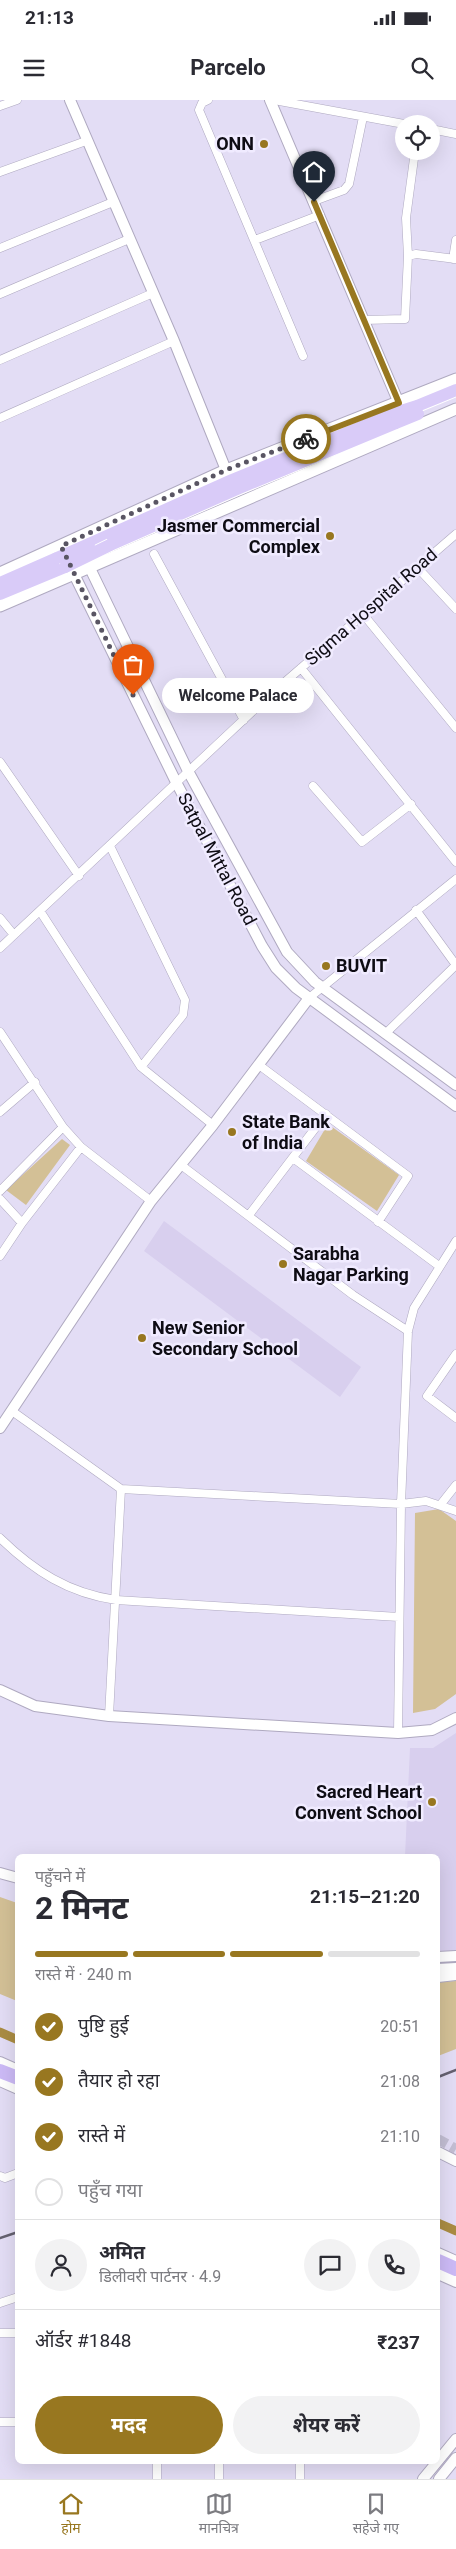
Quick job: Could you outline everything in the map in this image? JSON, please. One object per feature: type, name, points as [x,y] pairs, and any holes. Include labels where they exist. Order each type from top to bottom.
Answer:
[{"type":"highway","points":[[0,2071],[15,2077]]},
{"type":"highway","points":[[440,2262],[456,2269]]},
{"type":"main road","points":[[0,594],[237,489],[397,413],[456,379]]},
{"type":"main road","points":[[418,410],[456,390]]},
{"type":"main road","points":[[0,573],[226,470],[397,413],[418,410],[456,399]]},
{"type":"main road","points":[[0,583],[65,566],[90,567],[456,409]]},
{"type":"main road","points":[[0,606],[65,566],[89,544],[232,480],[397,413]]},
{"type":"street","points":[[0,106],[17,100]]},
{"type":"street","points":[[70,100],[174,342],[226,470]]},
{"type":"street","points":[[208,100],[202,103],[199,110],[303,356]]},
{"type":"street","points":[[272,100],[395,122]]},
{"type":"street","points":[[272,100],[363,320],[397,413],[411,427]]},
{"type":"street","points":[[314,202],[344,190],[349,184],[363,117]]},
{"type":"street","points":[[440,130],[456,133]]},
{"type":"street","points":[[0,172],[86,141]]},
{"type":"street","points":[[363,320],[405,319],[408,256],[406,218],[414,160]]},
{"type":"street","points":[[0,248],[113,202]]},
{"type":"street","points":[[255,240],[320,215]]},
{"type":"street","points":[[0,294],[129,239]]},
{"type":"street","points":[[408,256],[416,254],[454,259],[456,240]]},
{"type":"street","points":[[0,360],[153,293]]},
{"type":"street","points":[[0,418],[174,342]]},
{"type":"street","name":"Sigma Hospital Road","points":[[0,948],[79,876],[176,782],[301,668],[456,534]]},
{"type":"street","name":"Satpal Mittal Road","points":[[76,539],[188,771],[278,938],[298,966],[321,987],[456,1085]]},
{"type":"street","name":"Satpal Mittal Road","points":[[61,546],[65,566],[176,782],[262,946],[281,973],[309,998],[456,1106]]},
{"type":"street","points":[[154,554],[244,720]]},
{"type":"street","points":[[417,567],[456,609]]},
{"type":"street","points":[[363,614],[456,728]]},
{"type":"street","points":[[301,668],[410,804],[453,853],[456,862]]},
{"type":"street","points":[[0,762],[79,876]]},
{"type":"street","points":[[313,786],[362,842],[410,804]]},
{"type":"street","points":[[110,846],[186,1000],[184,1015],[141,1067]]},
{"type":"street","points":[[0,1428],[151,1202],[213,1125],[309,998],[456,879]]},
{"type":"street","points":[[386,1034],[456,965],[416,910]]},
{"type":"street","points":[[40,912],[141,1067],[213,1125]]},
{"type":"street","points":[[0,918],[14,935]]},
{"type":"street","points":[[0,1032],[64,1127],[81,1147],[151,1202]]},
{"type":"street","points":[[259,1065],[408,1176],[378,1222]]},
{"type":"street","points":[[0,1112],[34,1082]]},
{"type":"street","points":[[249,1215],[326,1114]]},
{"type":"street","points":[[0,1192],[64,1127]]},
{"type":"street","points":[[0,1256],[22,1223],[81,1147]]},
{"type":"street","points":[[293,1158],[438,1266]]},
{"type":"street","points":[[181,1165],[353,1294],[408,1331]]},
{"type":"street","points":[[0,1200],[22,1223]]},
{"type":"street","points":[[398,1733],[401,1504],[408,1331],[414,1308],[438,1266],[456,1241]]},
{"type":"street","points":[[456,1354],[427,1396],[456,1418]]},
{"type":"street","points":[[12,1411],[121,1489],[401,1504],[426,1501],[456,1510]]},
{"type":"street","points":[[441,1504],[456,1485]]},
{"type":"street","points":[[109,1716],[121,1489]]},
{"type":"street","points":[[0,1538],[32,1567],[57,1583],[94,1597],[116,1600],[400,1617]]},
{"type":"street","points":[[0,1690],[35,1706],[109,1716],[398,1733],[432,1730],[456,1718]]},
{"type":"street","points":[[0,1873],[15,1877]]},
{"type":"street","points":[[440,1958],[456,1956]]},
{"type":"street","points":[[440,1969],[456,1968]]},
{"type":"street","points":[[440,1977],[456,1976]]},
{"type":"street","points":[[0,2062],[15,2069]]},
{"type":"street","points":[[0,2081],[15,2088]]},
{"type":"street","points":[[440,2153],[456,2162]]},
{"type":"street","points":[[0,2176],[5,2178],[15,2174]]},
{"type":"street","points":[[440,2254],[456,2261]]},
{"type":"street","points":[[440,2275],[456,2282]]},
{"type":"street","points":[[0,2303],[15,2298]]},
{"type":"street","points":[[0,2333],[15,2333]]},
{"type":"street","points":[[0,2422],[15,2422]]},
{"type":"street","points":[[440,2458],[456,2438]]},
{"type":"street","points":[[439,2479],[452,2468],[456,2458]]},
{"type":"street","points":[[157,2464],[157,2479]]},
{"type":"street","points":[[218,2479],[219,2464]]},
{"type":"street","points":[[300,2464],[300,2479]]},
{"type":"street","points":[[423,2479],[435,2464]]},
{"type":"shaded area","points":[[328,1124],[399,1175],[377,1211],[306,1161]]},
{"type":"shaded area","points":[[62,1139],[70,1145],[26,1205],[6,1190]]},
{"type":"shaded area","points":[[164,1221],[361,1367],[340,1397],[144,1251]]},
{"type":"shaded area","points":[[439,1509],[456,1521],[456,1694],[435,1709],[413,1713],[415,1513]]},
{"type":"shaded area","name":"Sacred Heart Convent School","points":[[456,1733],[456,1952],[440,1952],[440,1854],[405,1854],[410,1748],[433,1748]]},
{"type":"shaded area","points":[[0,1897],[15,1902],[15,2000],[0,1994]]},
{"type":"shaded area","points":[[456,1981],[456,2049],[440,2055],[440,1982]]},
{"type":"waterway","points":[[0,2032],[15,2039]]},
{"type":"waterway","points":[[440,2224],[456,2231]]},
{"type":"tunnel","points":[[440,2140],[456,2149]]},
{"type":"railway","points":[[440,2076],[456,2070]]},
{"type":"railway","points":[[0,2238],[15,2233]]},
{"type":"way so far","points":[[133,695],[61,546],[226,470],[306,439]]},
{"type":"place","name":"ONN","points":[[264,144]]},
{"type":"place","name":"Jasmer Commercial Complex","points":[[330,536]]},
{"type":"place","name":"Welcome Palace","points":[[133,695]]},
{"type":"place","name":"BUVIT","points":[[326,966]]},
{"type":"place","name":"State Bank of India","points":[[232,1132]]},
{"type":"place","name":"Sarabha Nagar Parking","points":[[283,1264]]},
{"type":"place","name":"New Senior Secondary School","points":[[142,1338]]},
{"type":"place","name":"Sacred Heart Convent School","points":[[432,1802]]},
{"type":"route","points":[[306,439],[399,403],[314,202]]}]
